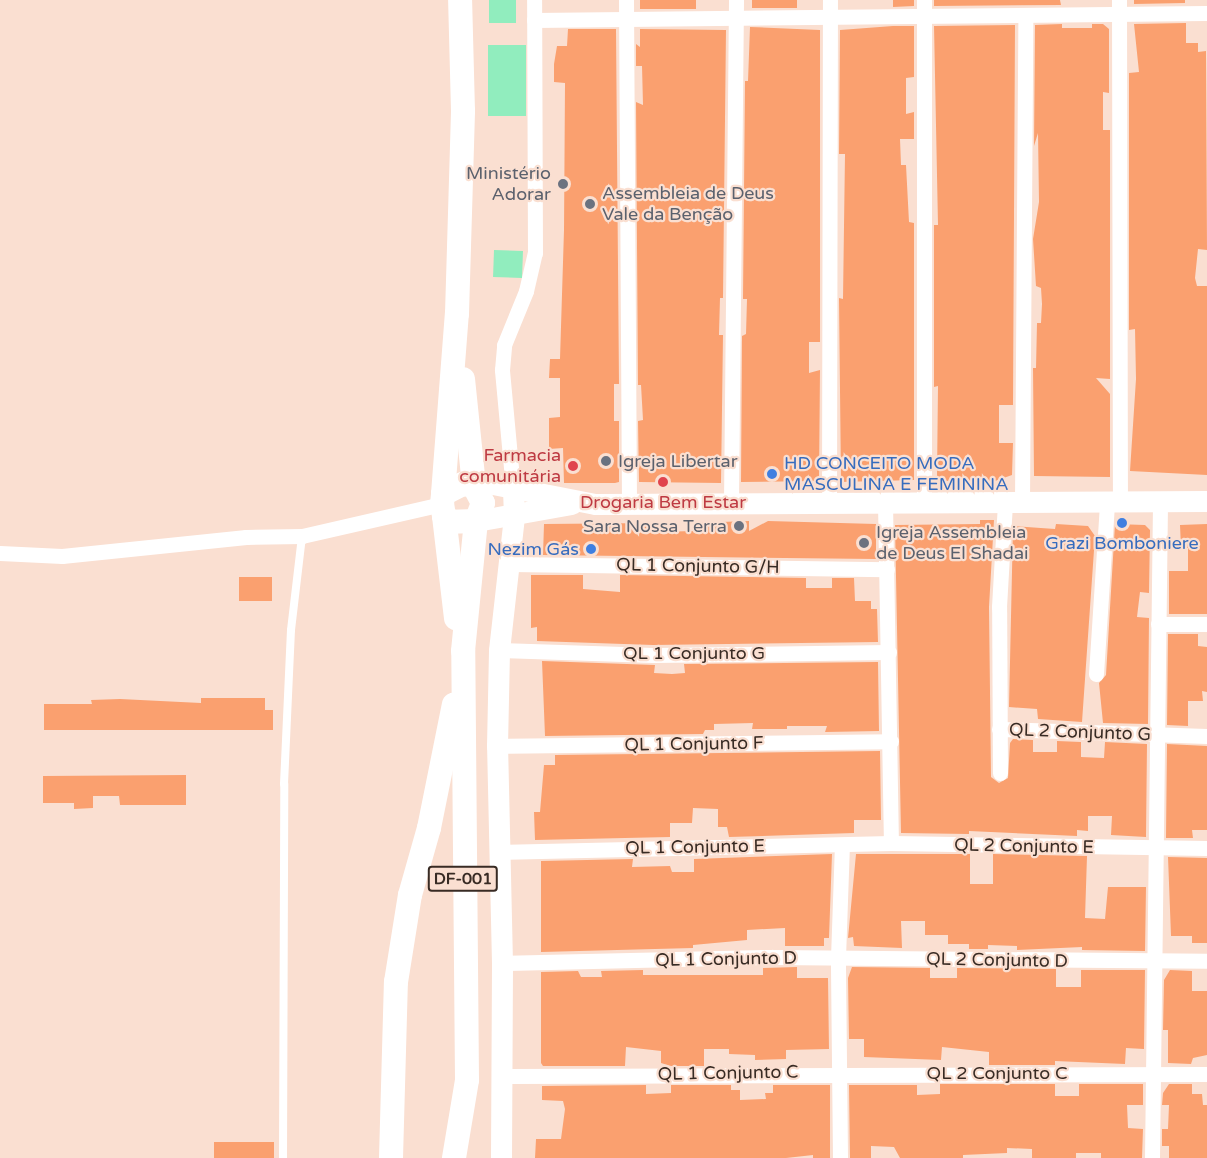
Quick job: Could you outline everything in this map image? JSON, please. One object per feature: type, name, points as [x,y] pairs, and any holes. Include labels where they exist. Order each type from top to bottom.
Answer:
[{"type":"main road","name":"DF-001","points":[[454,1158],[466,1080],[464,679],[463,651],[443,505],[457,314],[463,111],[460,0]]},
{"type":"main road","name":"DF-001","points":[[457,314],[474,486],[483,503],[476,521],[463,651]]},
{"type":"main road","points":[[474,486],[463,484],[443,505],[461,524],[476,521]]},
{"type":"main road","points":[[391,1158],[396,982],[410,895],[442,768],[449,717],[464,679]]},
{"type":"street","points":[[501,1158],[502,963],[497,746],[499,650],[514,517],[502,370],[504,345],[526,291],[535,253],[534,0]]},
{"type":"street","points":[[626,0],[629,504]]},
{"type":"street","points":[[731,504],[736,0]]},
{"type":"street","points":[[829,504],[830,0]]},
{"type":"street","points":[[924,0],[924,503]]},
{"type":"street","points":[[534,21],[924,16],[1119,7],[1207,13]]},
{"type":"street","points":[[1096,674],[1114,503],[1119,7]]},
{"type":"street","points":[[1000,773],[999,607],[1014,502],[1018,10]]},
{"type":"street","points":[[474,486],[488,483],[574,503],[829,504],[1207,501]]},
{"type":"street","name":"QL 2 Conjunto G","points":[[999,729],[1159,736],[1160,501]]},
{"type":"street","points":[[885,502],[891,843]]},
{"type":"street","points":[[476,521],[514,517],[574,503]]},
{"type":"street","points":[[0,553],[62,556],[246,537],[302,536],[443,505]]},
{"type":"street","name":"QL 1 Conjunto G/H","points":[[510,564],[887,569]]},
{"type":"street","points":[[1158,624],[1207,624]]},
{"type":"street","name":"QL 1 Conjunto G","points":[[499,650],[653,655],[889,652]]},
{"type":"street","points":[[1152,1158],[1159,736],[1207,736]]},
{"type":"street","name":"QL 1 Conjunto F","points":[[497,746],[891,741]]},
{"type":"street","name":"QL 2 Conjunto E","points":[[891,843],[1207,848]]},
{"type":"street","name":"QL 1 Conjunto E","points":[[499,852],[891,843]]},
{"type":"street","points":[[840,1158],[838,958],[842,845]]},
{"type":"street","name":"QL 2 Conjunto D","points":[[838,958],[1207,962]]},
{"type":"street","name":"QL 1 Conjunto D","points":[[502,963],[838,958]]},
{"type":"street","name":"QL 2 Conjunto C","points":[[840,1072],[1207,1074]]},
{"type":"street","name":"QL 1 Conjunto C","points":[[502,1076],[840,1072]]},
{"type":"lane","points":[[283,1158],[284,784],[291,630],[302,536]]},
{"type":"green space","points":[[489,0],[516,0],[516,23],[489,23]]},
{"type":"green space","points":[[488,45],[526,45],[526,116],[488,116]]},
{"type":"green space","points":[[494,250],[523,251],[522,278],[493,277]]},
{"type":"building","points":[[640,0],[696,0],[696,9],[640,9]]},
{"type":"building","points":[[752,0],[797,0],[797,8],[752,8]]},
{"type":"building","points":[[893,0],[914,0],[914,6],[893,7]]},
{"type":"building","points":[[934,0],[1060,0],[1061,5],[934,6]]},
{"type":"building","points":[[1134,0],[1185,0],[1185,3],[1134,4]]},
{"type":"building","points":[[1186,23],[1186,43],[1198,43],[1198,52],[1206,51],[1207,250],[1198,249],[1195,278],[1197,286],[1207,286],[1207,475],[1130,471],[1136,379],[1135,329],[1129,330],[1129,73],[1139,72],[1134,24]]},
{"type":"building","points":[[1062,24],[1062,28],[1092,28],[1092,24],[1103,24],[1109,29],[1109,93],[1103,92],[1103,130],[1110,130],[1110,379],[1096,378],[1110,394],[1110,477],[1034,476],[1033,368],[1036,368],[1037,323],[1041,323],[1042,304],[1041,288],[1036,286],[1033,239],[1039,202],[1038,133],[1034,146],[1035,25]]},
{"type":"building","points":[[1015,25],[1013,405],[999,405],[999,443],[1013,443],[1012,475],[995,481],[940,481],[937,476],[938,386],[934,387],[934,225],[938,225],[934,26]]},
{"type":"building","points":[[914,26],[914,77],[906,78],[906,114],[914,112],[914,139],[900,139],[901,165],[906,165],[909,222],[914,223],[914,480],[841,482],[839,298],[843,299],[845,154],[839,154],[840,30]]},
{"type":"building","points":[[750,27],[820,30],[820,342],[809,342],[809,373],[820,370],[819,481],[741,482],[742,336],[746,334],[747,299],[743,299],[745,81],[748,81]]},
{"type":"building","points":[[568,29],[616,29],[619,384],[614,384],[614,421],[619,421],[619,482],[615,483],[564,483],[563,448],[549,449],[549,418],[560,417],[560,378],[549,378],[550,359],[560,359],[564,230],[565,83],[554,82],[554,64],[557,46],[567,46]]},
{"type":"building","points":[[640,29],[726,30],[723,298],[720,298],[719,335],[723,335],[721,483],[639,482],[638,421],[643,420],[641,385],[638,385],[636,102],[643,105],[642,66],[636,66],[636,44],[640,47]]},
{"type":"building","points":[[980,520],[994,520],[989,607],[991,777],[999,783],[1008,778],[1010,743],[1013,739],[1033,740],[1033,752],[1057,752],[1057,741],[1081,742],[1081,757],[1104,758],[1105,742],[1147,744],[1146,837],[1111,835],[1112,816],[1088,816],[1088,831],[1077,830],[1077,836],[969,831],[969,834],[901,833],[895,525],[980,524]]},
{"type":"building","points":[[749,521],[749,531],[768,521],[876,524],[876,559],[543,555],[544,524],[657,523],[657,532],[694,531],[693,523]]},
{"type":"building","points":[[1056,524],[1088,526],[1095,536],[1082,722],[1038,719],[1037,709],[1009,707],[1013,526],[1055,529]]},
{"type":"building","points":[[1115,524],[1145,525],[1150,530],[1149,593],[1140,592],[1137,617],[1149,618],[1148,724],[1103,723],[1099,683],[1106,675]]},
{"type":"building","points":[[1207,524],[1207,614],[1169,614],[1169,571],[1188,571],[1188,548],[1181,548],[1180,525]]},
{"type":"building","points":[[531,575],[583,575],[583,589],[620,592],[620,575],[806,578],[806,588],[832,588],[832,578],[854,578],[855,601],[871,601],[871,609],[877,609],[878,642],[653,645],[537,641],[537,627],[531,628]]},
{"type":"building","points":[[239,577],[272,577],[272,601],[239,601]]},
{"type":"building","points":[[1168,634],[1198,634],[1198,646],[1207,647],[1207,692],[1202,691],[1203,701],[1188,701],[1188,726],[1167,725]]},
{"type":"building","points":[[542,661],[655,665],[654,673],[672,674],[685,673],[684,664],[878,662],[879,731],[825,732],[827,726],[752,729],[753,723],[714,724],[714,730],[705,730],[703,734],[545,736]]},
{"type":"building","points":[[201,698],[265,698],[265,710],[273,710],[273,730],[44,730],[44,704],[92,704],[91,700],[120,699],[201,703]]},
{"type":"building","points":[[1167,744],[1207,746],[1207,830],[1192,830],[1193,838],[1166,838]]},
{"type":"building","points":[[880,751],[881,820],[854,820],[854,833],[729,837],[727,827],[718,827],[718,809],[693,808],[692,823],[670,823],[670,837],[535,840],[534,812],[540,812],[544,765],[555,765],[555,755]]},
{"type":"building","points":[[186,775],[186,805],[120,805],[119,796],[93,796],[93,808],[74,809],[74,803],[43,803],[43,776]]},
{"type":"building","points":[[832,854],[829,938],[824,938],[824,946],[785,946],[785,928],[747,930],[747,940],[693,945],[693,948],[541,952],[541,861],[633,859],[632,867],[670,866],[672,872],[694,872],[694,859]]},
{"type":"building","points":[[856,854],[970,854],[970,884],[993,884],[993,854],[1087,856],[1085,918],[1105,919],[1108,887],[1146,887],[1145,951],[1082,950],[1082,947],[1017,950],[1017,946],[988,945],[988,949],[969,949],[969,944],[948,944],[948,935],[925,935],[925,921],[901,921],[902,948],[854,946],[853,937],[848,938]]},
{"type":"building","points":[[1168,857],[1207,858],[1207,943],[1192,943],[1192,936],[1171,936]]},
{"type":"building","points":[[797,967],[797,978],[828,978],[829,1049],[786,1050],[786,1059],[755,1060],[755,1055],[729,1054],[729,1049],[704,1049],[704,1066],[671,1066],[661,1063],[661,1051],[626,1047],[625,1066],[543,1066],[541,1063],[541,972],[578,971],[581,977],[602,977],[601,971],[643,970],[643,975],[763,975],[763,968]]},
{"type":"building","points":[[852,967],[930,968],[930,978],[957,978],[957,968],[1056,969],[1056,987],[1081,987],[1081,970],[1145,970],[1144,1049],[1126,1048],[1125,1064],[1055,1061],[1055,1065],[989,1065],[989,1052],[942,1047],[941,1060],[864,1057],[864,1039],[849,1039],[848,978]]},
{"type":"building","points":[[1170,970],[1192,971],[1192,991],[1207,991],[1207,1055],[1193,1058],[1191,1064],[1168,1063],[1168,1030],[1163,1030],[1164,980]]},
{"type":"building","points":[[940,1084],[1055,1084],[1055,1096],[1079,1096],[1079,1084],[1143,1084],[1143,1105],[1127,1105],[1128,1128],[1143,1129],[1142,1158],[1101,1158],[1101,1153],[1076,1153],[1076,1158],[1032,1158],[1032,1149],[1007,1148],[1007,1153],[963,1155],[963,1158],[900,1158],[894,1147],[871,1146],[871,1158],[850,1158],[849,1085],[917,1085],[917,1095],[940,1094]]},
{"type":"building","points":[[1169,1084],[1192,1084],[1192,1094],[1202,1094],[1203,1105],[1207,1105],[1207,1158],[1169,1158],[1169,1146],[1162,1146],[1162,1129],[1168,1129],[1169,1105],[1162,1105],[1163,1093]]},
{"type":"building","points":[[646,1085],[646,1094],[671,1093],[671,1085],[731,1085],[731,1090],[740,1090],[740,1100],[766,1099],[765,1093],[773,1093],[773,1085],[830,1085],[830,1158],[813,1158],[813,1155],[786,1158],[535,1158],[536,1139],[561,1139],[565,1109],[563,1101],[542,1100],[542,1086]]},
{"type":"building","points":[[214,1142],[274,1142],[274,1158],[214,1158]]},
{"type":"place","name":"Ministério Adorar","points":[[563,184]]},
{"type":"place","name":"Assembleia de Deus Vale da Benção","points":[[590,204]]},
{"type":"place","name":"Igreja Libertar","points":[[606,461]]},
{"type":"place","name":"Farmacia comunitária","points":[[573,466]]},
{"type":"place","name":"HD CONCEITO MODA MASCULINA E FEMININA","points":[[772,474]]},
{"type":"place","name":"Drogaria Bem Estar","points":[[663,482]]},
{"type":"place","name":"Grazi Bomboniere","points":[[1122,523]]},
{"type":"place","name":"Sara Nossa Terra","points":[[739,526]]},
{"type":"place","name":"Igreja Assembleia de Deus El Shadai","points":[[864,543]]},
{"type":"place","name":"Nezim Gás","points":[[591,549]]}]
